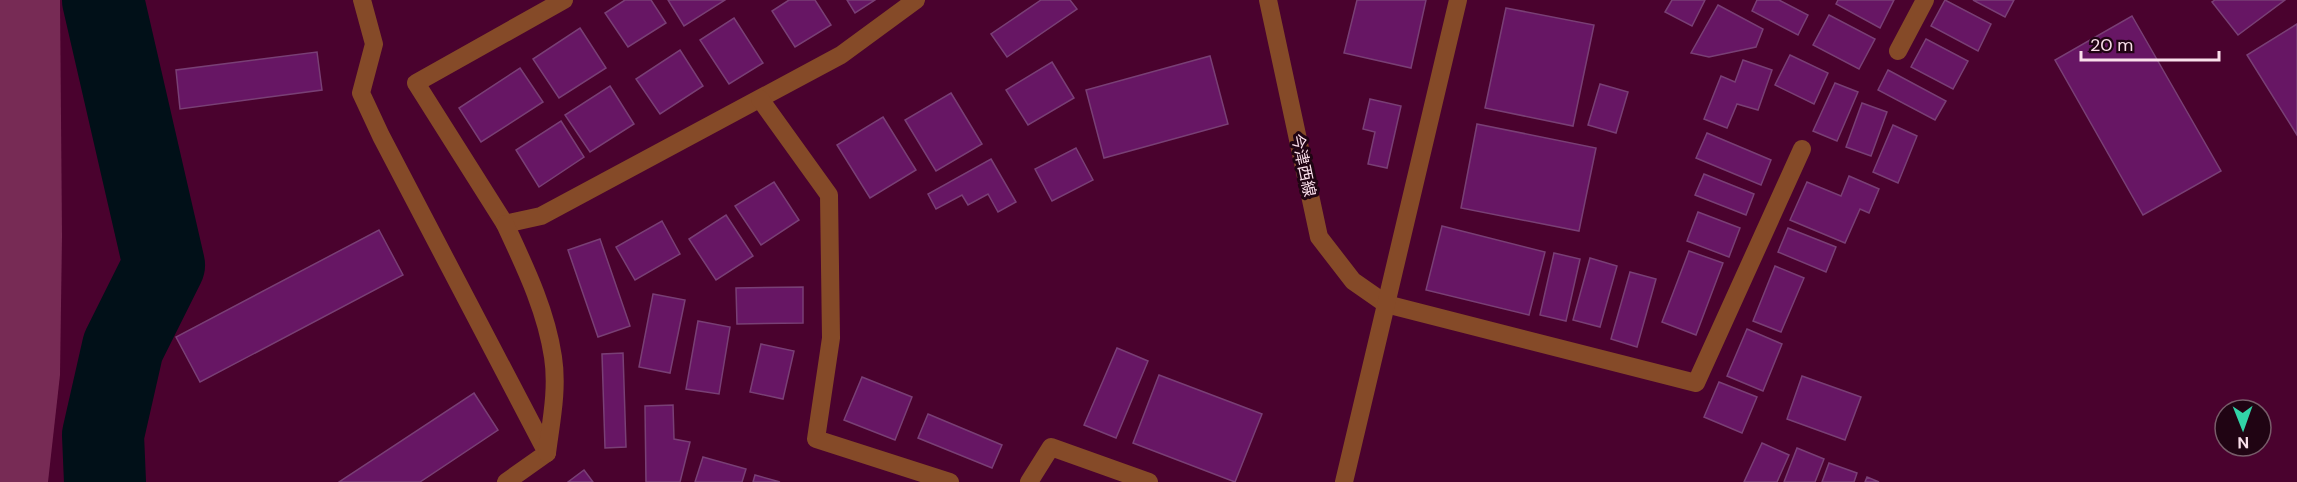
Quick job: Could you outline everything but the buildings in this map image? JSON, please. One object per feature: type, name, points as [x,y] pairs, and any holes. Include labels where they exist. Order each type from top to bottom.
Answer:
[{"type":"street","points":[[362,0],[374,44],[361,93],[381,136],[547,453]]},
{"type":"street","points":[[506,482],[547,453],[554,409],[553,358],[534,286],[506,224],[416,83],[535,8],[564,0]]},
{"type":"street","points":[[506,224],[541,216],[841,55],[916,0]]},
{"type":"street","name":"今津西線","points":[[1269,0],[1319,237],[1353,281],[1386,304]]},
{"type":"street","points":[[1344,482],[1458,0]]},
{"type":"street","points":[[1898,51],[1925,0]]},
{"type":"street","points":[[760,99],[829,195],[831,338],[816,439],[950,482]]},
{"type":"street","points":[[1386,304],[1696,383],[1802,149]]},
{"type":"street","points":[[1029,482],[1052,447],[1149,482]]},
{"type":"shaded area","points":[[0,0],[60,0],[62,236],[60,375],[48,482],[0,482]]},
{"type":"waterway","points":[[103,0],[164,265],[123,347],[103,435],[105,482]]}]
